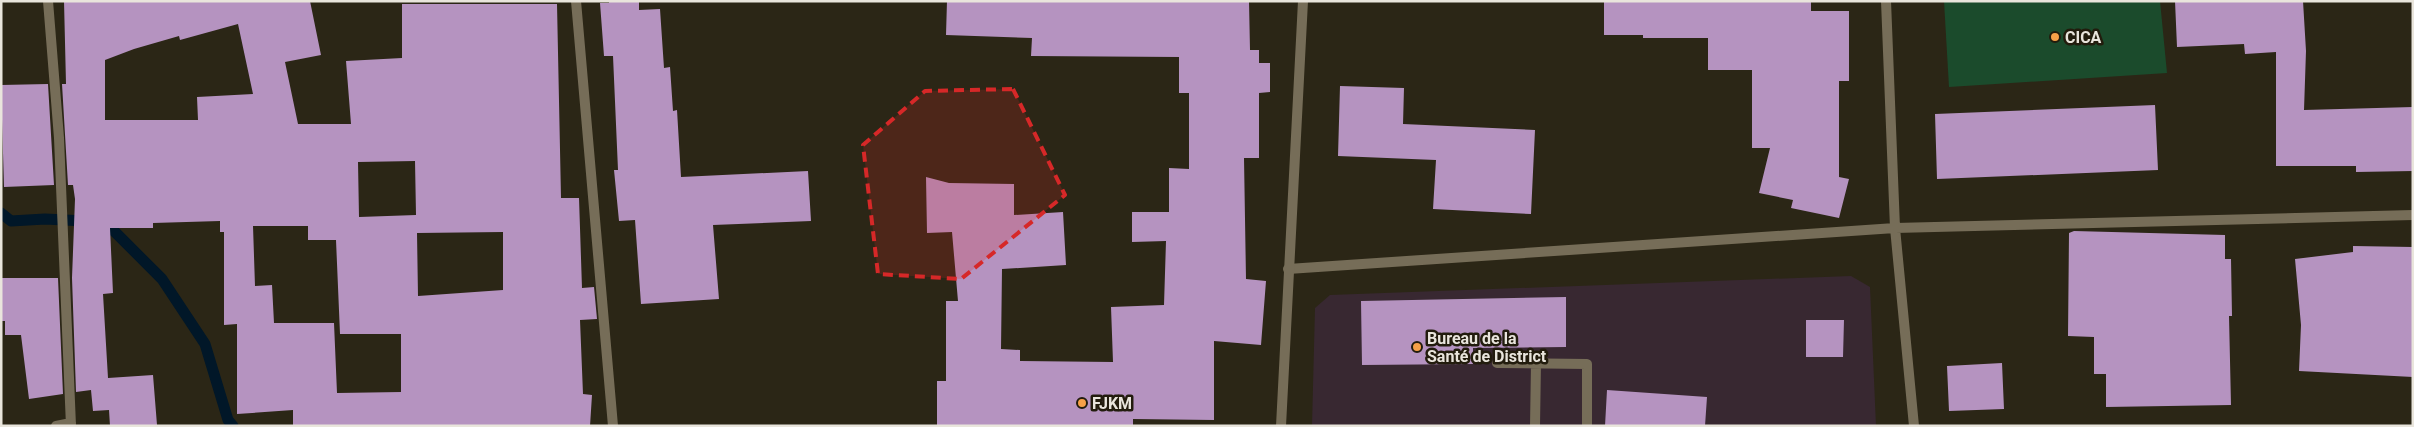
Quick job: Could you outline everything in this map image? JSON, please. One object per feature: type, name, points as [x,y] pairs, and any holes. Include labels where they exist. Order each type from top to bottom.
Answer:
[{"type":"street","points":[[48,1],[61,196],[71,425],[56,426]]},
{"type":"street","points":[[576,1],[613,426]]},
{"type":"street","points":[[1281,426],[1303,1]]},
{"type":"street","points":[[1886,1],[1895,228],[1914,426]]},
{"type":"street","points":[[1288,269],[1895,228],[2413,215]]},
{"type":"street","points":[[1497,363],[1587,364],[1587,426]]},
{"type":"street","points":[[1535,426],[1536,363]]},
{"type":"highlighted area","points":[[1013,89],[1065,195],[961,279],[878,274],[863,145],[925,91]]},
{"type":"shaded area","points":[[1851,276],[1870,287],[1876,426],[1312,426],[1315,308],[1330,295]]},
{"type":"green space","name":"CICA","points":[[1944,1],[2160,1],[2167,73],[1949,87]]},
{"type":"building","points":[[64,1],[310,1],[321,55],[285,62],[298,124],[351,124],[346,61],[402,58],[402,4],[557,4],[561,198],[579,198],[582,288],[594,287],[597,319],[580,320],[583,394],[592,395],[590,426],[293,426],[293,410],[237,414],[237,324],[224,325],[224,232],[220,232],[220,221],[153,223],[153,228],[110,228],[113,293],[103,294],[108,378],[153,375],[157,425],[110,426],[109,410],[93,411],[91,390],[76,392],[72,278],[75,199],[73,185],[68,185],[62,84],[66,84]],"holes":[[[238,24],[253,94],[197,97],[198,120],[105,120],[105,60],[134,49],[179,36],[180,40]],[[415,161],[416,215],[359,217],[358,162]],[[253,226],[308,226],[308,240],[336,240],[340,334],[401,334],[401,392],[337,393],[334,323],[274,323],[272,285],[255,286]],[[503,232],[503,290],[418,296],[417,233]]]},
{"type":"building","points":[[609,1],[639,1],[639,10],[660,9],[664,68],[670,67],[673,111],[677,110],[681,177],[808,171],[811,221],[713,225],[719,299],[641,304],[635,220],[619,221],[614,170],[618,170],[613,56],[604,56],[600,3],[609,3]]},
{"type":"building","points":[[947,1],[1249,1],[1250,50],[1259,50],[1259,63],[1270,63],[1270,92],[1259,93],[1259,158],[1244,158],[1246,279],[1266,281],[1261,345],[1214,341],[1214,420],[1133,419],[1133,426],[937,426],[937,381],[946,381],[946,301],[958,301],[952,232],[927,233],[926,177],[949,183],[1014,184],[1014,215],[1063,212],[1066,265],[1002,269],[1001,349],[1020,350],[1020,361],[1113,362],[1111,307],[1164,305],[1166,241],[1132,242],[1132,212],[1169,212],[1169,168],[1189,169],[1189,93],[1179,93],[1179,57],[1031,56],[1032,38],[946,35]]},
{"type":"building","points":[[1604,1],[1811,1],[1811,11],[1849,11],[1849,81],[1839,81],[1839,177],[1849,179],[1839,218],[1791,208],[1793,200],[1759,193],[1770,148],[1752,148],[1752,70],[1708,70],[1708,38],[1643,38],[1643,35],[1604,35]]},
{"type":"building","points":[[2175,1],[2303,1],[2306,51],[2304,110],[2413,107],[2413,171],[2356,172],[2356,166],[2276,166],[2276,52],[2245,54],[2244,44],[2177,47]]},
{"type":"building","points":[[48,84],[54,185],[4,187],[1,85]]},
{"type":"building","points":[[1340,86],[1404,88],[1403,124],[1535,130],[1531,214],[1433,209],[1436,160],[1338,156]]},
{"type":"building","points":[[2155,105],[2158,170],[1937,179],[1935,114]]},
{"type":"building","points":[[2074,231],[2225,235],[2225,259],[2231,259],[2232,316],[2229,316],[2231,405],[2106,407],[2106,374],[2094,374],[2094,337],[2068,336],[2069,233]]},
{"type":"building","points":[[2353,246],[2413,247],[2413,377],[2299,371],[2301,325],[2295,259],[2353,252]]},
{"type":"building","points":[[1,278],[58,278],[63,394],[29,399],[21,335],[5,335],[5,321],[1,321]]},
{"type":"building","points":[[1566,297],[1566,347],[1473,348],[1473,364],[1362,365],[1361,301]]},
{"type":"building","points":[[1806,320],[1844,320],[1843,357],[1806,357]]},
{"type":"building","points":[[2002,363],[2004,409],[1949,411],[1947,366]]},
{"type":"building","points":[[1607,390],[1707,397],[1705,426],[1605,426]]},
{"type":"waterway","points":[[1,213],[11,221],[45,219],[105,222],[162,279],[205,344],[228,420],[233,426]]},
{"type":"place","name":"CICA","points":[[2055,37]]},
{"type":"place","name":"Bureau de la Santé de District","points":[[1417,347]]},
{"type":"place","name":"FJKM","points":[[1082,403]]}]
